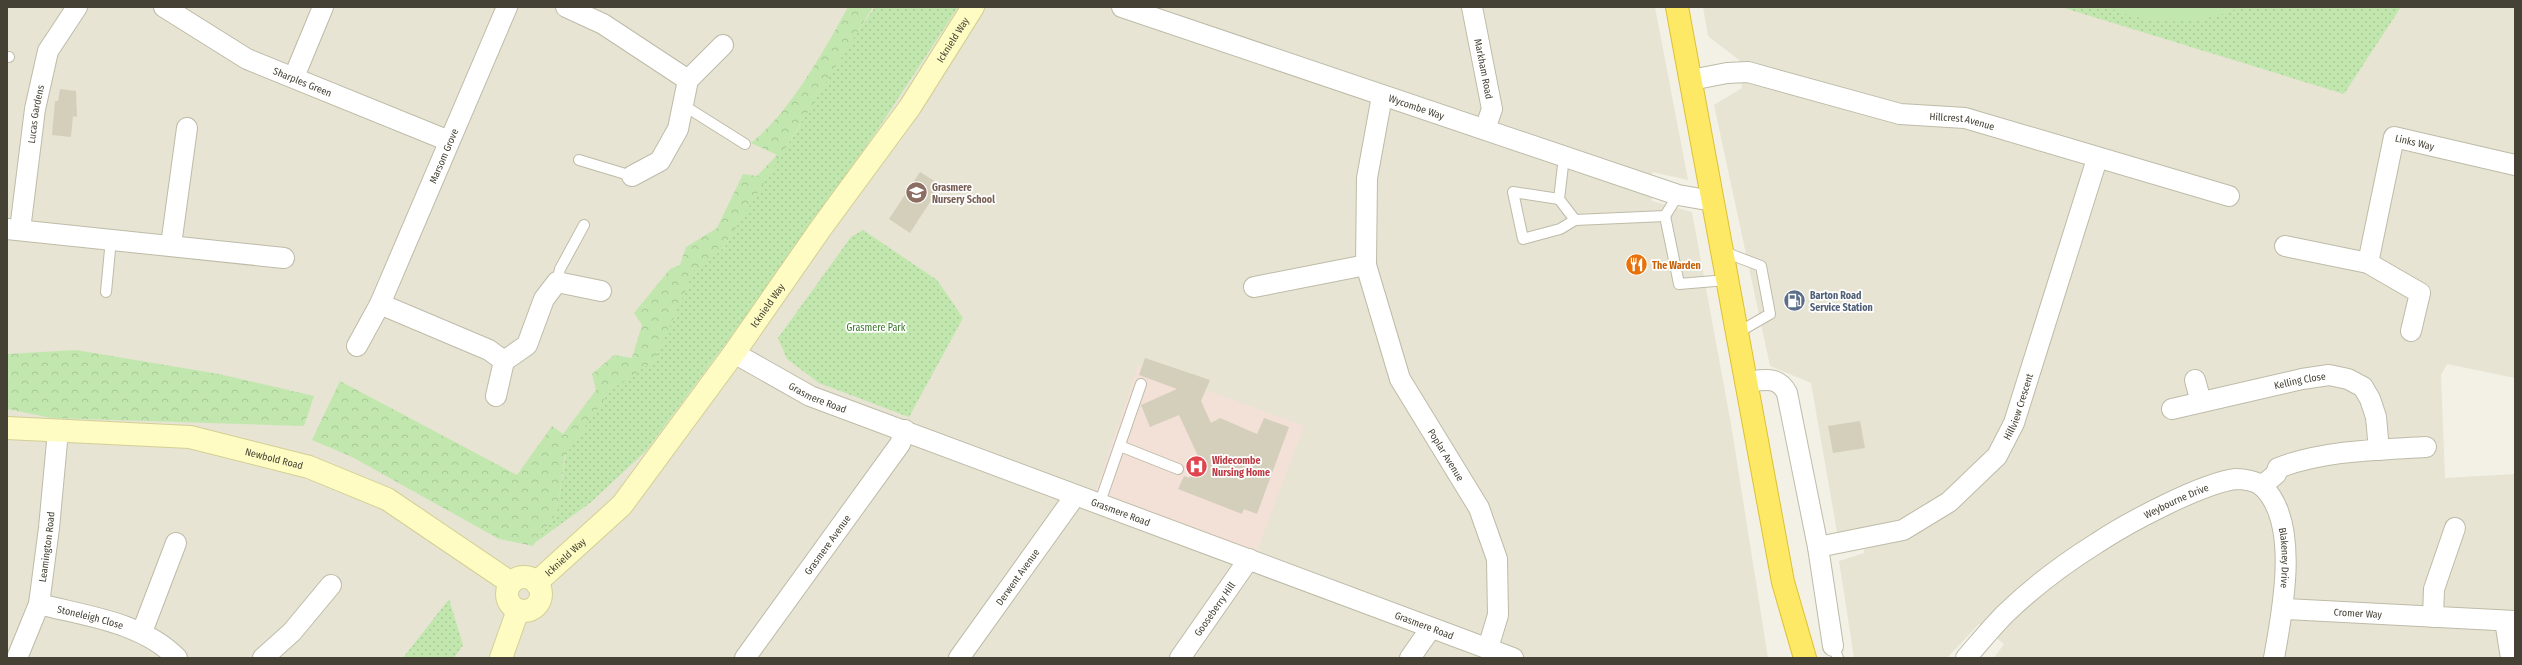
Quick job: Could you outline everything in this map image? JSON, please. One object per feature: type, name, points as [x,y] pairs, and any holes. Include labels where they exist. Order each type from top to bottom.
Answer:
[{"type":"highway","points":[[1677,7],[1783,582],[1805,658]]},
{"type":"street","name":"Lucas Gardens","points":[[77,7],[48,51],[35,110],[14,230],[171,245],[284,258]]},
{"type":"street","name":"Sharples Green","points":[[164,7],[247,58],[449,141]]},
{"type":"street","points":[[294,77],[323,7]]},
{"type":"street","name":"Marsom Grove","points":[[357,346],[380,304],[507,7]]},
{"type":"street","points":[[566,7],[603,24],[688,80]]},
{"type":"street","name":"Icknield Way","points":[[536,583],[622,505],[734,354],[820,228],[910,107],[973,7]]},
{"type":"street","name":"Wycombe Way","points":[[1122,7],[1678,195],[1713,201]]},
{"type":"street","name":"Markham Road","points":[[1472,7],[1492,109],[1485,129]]},
{"type":"street","points":[[632,176],[660,161],[678,129],[688,80],[723,45]]},
{"type":"street","name":"Hillcrest Avenue","points":[[1691,80],[1727,73],[1748,72],[1900,114],[1965,118],[2097,159],[2229,196]]},
{"type":"street","name":"Poplar Avenue","points":[[1382,96],[1367,178],[1366,265],[1400,379],[1479,508],[1497,559],[1498,616],[1488,648]]},
{"type":"street","points":[[171,245],[187,128]]},
{"type":"street","name":"Links Way","points":[[2368,263],[2394,137],[2515,165]]},
{"type":"street","name":"Hillview Crescent","points":[[1818,547],[1903,530],[1949,502],[1997,456],[2014,423],[2097,159]]},
{"type":"street","points":[[2285,246],[2368,263],[2420,293],[2411,331]]},
{"type":"street","points":[[1254,287],[1366,265]]},
{"type":"street","points":[[496,396],[504,361],[527,345],[544,299],[557,282],[601,291]]},
{"type":"street","points":[[380,304],[488,350],[504,361]]},
{"type":"street","name":"Grasmere Road","points":[[734,354],[810,396],[905,430],[1099,505],[1249,559],[1513,658]]},
{"type":"street","name":"Kelling Close","points":[[2172,409],[2302,379],[2329,375],[2348,379],[2362,387],[2370,399],[2376,417],[2379,450]]},
{"type":"street","points":[[1746,382],[1768,379],[1776,381],[1784,387],[1787,393],[1818,547],[1836,652]]},
{"type":"street","points":[[2195,380],[2201,402]]},
{"type":"street","name":"Newbold Road","points":[[7,428],[190,437],[309,467],[387,499],[512,583]]},
{"type":"street","name":"Grasmere Avenue","points":[[745,658],[900,444],[905,430]]},
{"type":"street","name":"Leamington Road","points":[[17,658],[39,604],[49,528],[58,431]]},
{"type":"street","points":[[2262,486],[2276,474],[2278,468],[2291,463],[2342,453],[2426,447]]},
{"type":"street","name":"Weybourne Drive","points":[[1966,658],[2006,613],[2055,572],[2096,543],[2142,518],[2222,482],[2237,479],[2250,480],[2262,486]]},
{"type":"street","name":"Blakeney Drive","points":[[2262,486],[2270,497],[2278,515],[2285,544],[2287,575],[2284,609],[2274,658]]},
{"type":"street","name":"Derwent Avenue","points":[[959,658],[1076,496]]},
{"type":"street","points":[[2433,617],[2434,589],[2455,528]]},
{"type":"street","points":[[142,632],[176,543]]},
{"type":"street","name":"Gooseberry Hill","points":[[1180,658],[1249,559]]},
{"type":"street","points":[[521,578],[532,580],[536,583],[540,592],[536,606],[528,611],[518,610],[508,598],[512,583],[521,578]]},
{"type":"street","points":[[262,658],[292,632],[332,585]]},
{"type":"street","name":"Stoneleigh Close","points":[[39,604],[142,632],[166,646],[177,658]]},
{"type":"street","name":"Cromer Way","points":[[2284,609],[2510,621],[2511,658]]},
{"type":"street","points":[[501,658],[518,610]]},
{"type":"street","points":[[1410,658],[1431,628]]},
{"type":"lane","points":[[683,105],[745,144]]},
{"type":"lane","points":[[1559,199],[1564,157]]},
{"type":"lane","points":[[579,160],[632,176]]},
{"type":"lane","points":[[1575,220],[1559,199],[1513,192],[1523,239],[1560,229],[1575,220],[1665,216]]},
{"type":"lane","points":[[1678,195],[1665,216],[1679,284],[1727,280]]},
{"type":"lane","points":[[557,282],[560,269],[584,225]]},
{"type":"lane","points":[[106,292],[111,239]]},
{"type":"lane","points":[[1721,247],[1732,255],[1761,266],[1770,314],[1737,333]]},
{"type":"lane","points":[[1099,505],[1141,384]]},
{"type":"lane","points":[[1120,446],[1178,469]]},
{"type":"shaded area","points":[[7,7],[1655,7],[1688,180],[1652,172],[1652,201],[1692,212],[1731,424],[1768,658],[7,658]]},
{"type":"shaded area","points":[[1703,7],[2515,7],[2515,378],[2447,364],[2441,375],[2445,478],[2515,474],[2515,658],[1994,658],[2004,644],[1979,624],[1947,658],[1854,658],[1839,561],[1864,553],[1862,533],[1837,532],[1811,383],[1770,366],[1714,105],[1742,88],[1739,60],[1708,36]]},
{"type":"shaded area","name":"Widecombe Nursing Home","points":[[1138,365],[1304,426],[1255,556],[1094,496]]},
{"type":"green space","points":[[848,7],[873,7],[722,250],[695,269],[655,360],[610,391],[565,456],[557,512],[533,546],[499,539],[352,457],[312,440],[340,381],[517,475],[552,426],[563,434],[596,390],[592,374],[614,355],[632,358],[642,325],[634,313],[670,269],[680,265],[686,247],[717,228],[743,174],[757,176],[777,155],[751,143],[779,115],[793,98],[817,61]]},
{"type":"green space","points":[[875,7],[958,7],[876,132],[763,293],[646,451],[590,503],[536,542],[557,511],[566,454],[609,391],[654,360],[692,270],[724,248],[750,200],[796,132],[827,75]]},
{"type":"green space","points":[[2061,7],[2401,7],[2344,94]]},
{"type":"green space","points":[[2107,7],[2241,7],[2209,18],[2174,21],[2139,18]]},
{"type":"green space","name":"Grasmere Park","points":[[863,230],[937,280],[963,318],[909,417],[819,383],[787,359],[778,338],[851,237]]},
{"type":"green space","points":[[76,350],[219,374],[314,396],[304,426],[52,418],[7,409],[7,354]]},
{"type":"green space","points":[[449,599],[463,645],[454,658],[403,658]]},
{"type":"building","points":[[60,89],[76,91],[77,117],[73,116],[71,137],[52,135],[55,101],[58,101]]},
{"type":"building","points":[[920,172],[941,185],[910,233],[889,219]]},
{"type":"building","points":[[1145,358],[1210,380],[1201,401],[1211,423],[1220,418],[1257,434],[1264,418],[1289,427],[1257,514],[1244,509],[1242,514],[1178,489],[1184,476],[1189,478],[1198,456],[1179,415],[1150,427],[1141,405],[1177,389],[1139,375]]},
{"type":"building","points":[[1860,421],[1865,448],[1833,453],[1828,426]]},
{"type":"place","name":"Grasmere Nursery School","points":[[916,193]]},
{"type":"place","name":"The Warden","points":[[1637,265]]},
{"type":"place","name":"Barton Road Service Station","points":[[1795,301]]},
{"type":"place","name":"Widecombe Nursing Home","points":[[1196,466]]}]
